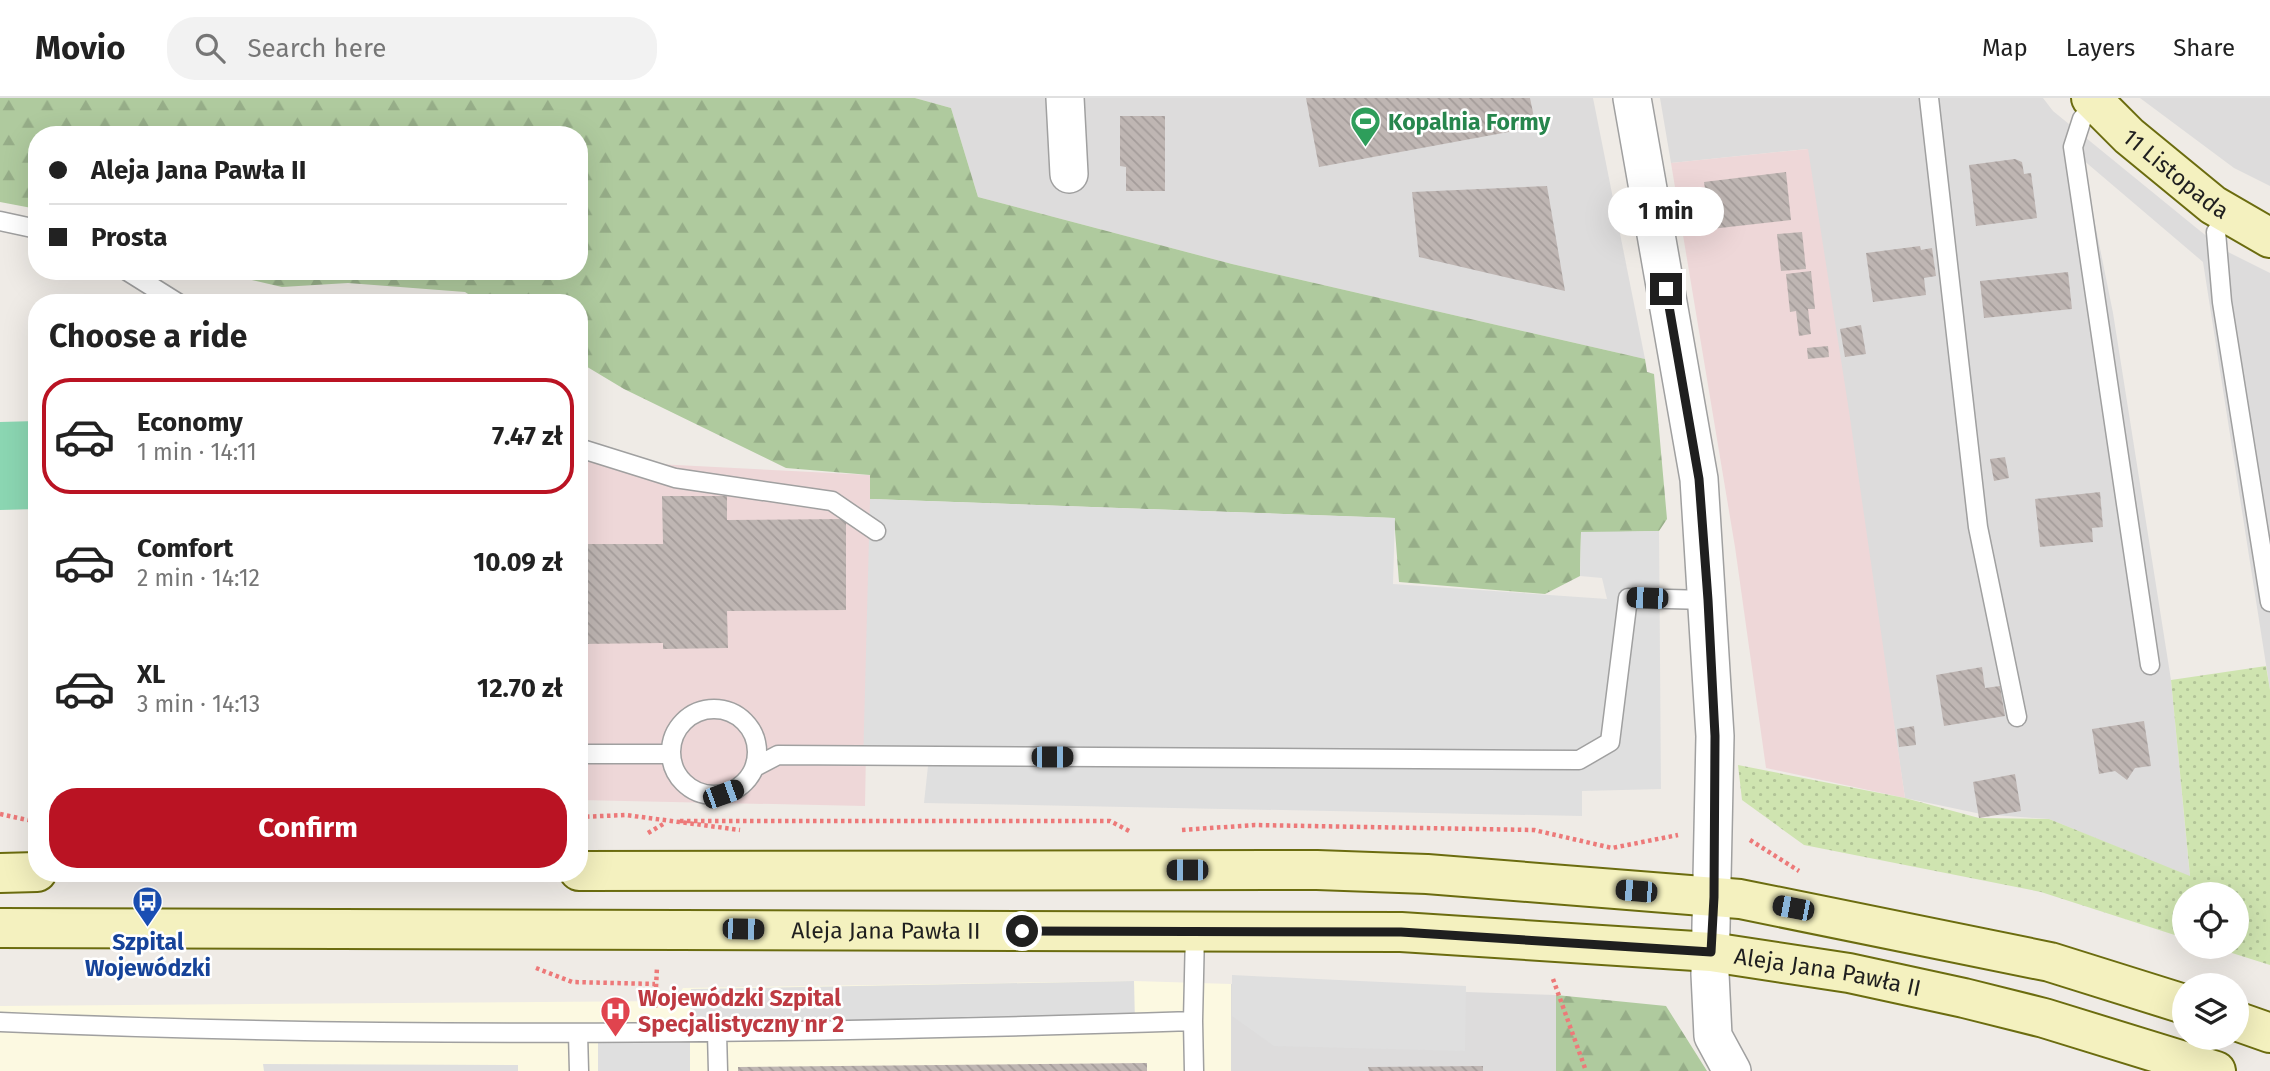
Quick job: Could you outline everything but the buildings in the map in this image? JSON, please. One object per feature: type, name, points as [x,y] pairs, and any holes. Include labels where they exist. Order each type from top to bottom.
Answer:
[{"type":"street","points":[[1065,98],[1069,174]]},
{"type":"street","points":[[1632,98],[1699,479],[1715,736],[1711,952],[1713,1036],[1732,1071]]},
{"type":"street","name":"11 Listopada","points":[[2093,100],[2129,136],[2213,205],[2270,238]]},
{"type":"street","points":[[588,871],[1317,870],[1427,874],[1714,897],[1846,918],[2050,962],[2172,999]]},
{"type":"street","points":[[0,873],[28,872]]},
{"type":"street","name":"Aleja Jana Pawła II","points":[[0,928],[1401,932],[1711,952],[1849,973],[1964,998],[2044,1018],[2216,1071]]},
{"type":"street","points":[[2249,1026],[2270,1033]]},
{"type":"lane","points":[[1929,98],[1978,527],[2017,717]]},
{"type":"lane","points":[[2093,100],[2082,119],[2073,147],[2151,665]]},
{"type":"lane","points":[[2229,214],[2216,232],[2222,302],[2270,602]]},
{"type":"lane","points":[[0,221],[28,227]]},
{"type":"lane","points":[[141,280],[164,294]]},
{"type":"lane","points":[[588,451],[674,478],[832,500],[876,531]]},
{"type":"lane","points":[[755,767],[756,739],[750,727],[740,717],[713,709],[688,718],[678,728],[671,754],[675,769],[683,781],[694,790],[708,795],[737,789],[755,767],[778,755],[1579,760],[1610,742],[1628,598],[1708,600]]},
{"type":"lane","points":[[588,754],[671,754]]},
{"type":"lane","points":[[1194,1071],[1192,1021],[1195,932]]},
{"type":"lane","points":[[0,1022],[146,1028],[655,1034],[1192,1021]]},
{"type":"lane","points":[[579,1033],[579,1071]]},
{"type":"lane","points":[[717,1033],[718,1071]]},
{"type":"path","points":[[0,814],[28,819]]},
{"type":"path","points":[[588,817],[626,815],[666,822],[1110,821],[1135,834]]},
{"type":"path","points":[[640,838],[666,822]]},
{"type":"path","points":[[1175,831],[1255,825],[1534,830],[1612,848],[1684,834]]},
{"type":"path","points":[[655,1034],[658,959]]},
{"type":"path","points":[[1550,971],[1587,1071]]},
{"type":"shaded area","points":[[915,98],[1593,98],[1645,359],[1232,264],[978,197],[951,108]]},
{"type":"shaded area","points":[[1660,98],[2043,98],[2053,111],[2224,250],[2270,273],[2270,690],[2203,262],[2082,159],[2113,313],[2171,680],[2190,877],[2049,819],[1981,814],[1905,798],[1807,149],[1671,163]]},
{"type":"shaded area","points":[[2140,98],[2270,98],[2270,186],[2234,168]]},
{"type":"shaded area","points":[[1808,149],[1905,798],[1766,768],[1735,547],[1671,163]]},
{"type":"shaded area","points":[[588,460],[871,475],[865,806],[588,800]]},
{"type":"shaded area","points":[[870,499],[1395,518],[1393,584],[1607,599],[1602,578],[1580,576],[1581,532],[1659,531],[1661,789],[1582,791],[1582,816],[924,803],[928,766],[863,766]]},
{"type":"shaded area","points":[[1232,975],[1466,986],[1465,1051],[1274,1046],[1232,1016]]},
{"type":"shaded area","points":[[1134,981],[1135,1022],[690,1035],[690,1071],[598,1071],[598,1033],[690,1034],[691,989]]},
{"type":"shaded area","name":"Wojewódzki Szpital Specjalistyczny nr 2","points":[[1135,981],[1231,984],[1231,1071],[0,1071],[0,1006],[675,1001],[683,988]]},
{"type":"shaded area","points":[[1231,984],[1556,995],[1556,1071],[1231,1071]]},
{"type":"shaded area","points":[[263,1064],[518,1065],[518,1071],[264,1071]]},
{"type":"green space","points":[[0,98],[915,98],[951,108],[978,197],[1232,264],[1645,359],[1647,372],[1654,374],[1667,519],[1659,531],[1581,533],[1580,576],[1545,594],[1399,582],[1394,518],[870,499],[870,475],[786,468],[624,389],[588,367],[588,294],[468,294],[348,283],[282,287],[252,280],[588,280],[588,126],[28,126],[28,207],[0,202]]},
{"type":"green space","points":[[28,421],[28,509],[0,510],[0,422]]},
{"type":"green space","points":[[2266,666],[2270,690],[2270,965],[2249,958],[2249,882],[2172,882],[2172,934],[2041,892],[1804,845],[1742,800],[1738,765],[1905,798],[1979,818],[2049,819],[2190,876],[2171,680]]},
{"type":"green space","points":[[1556,995],[1666,1006],[1707,1071],[1556,1071]]},
{"type":"place","name":"Kopalnia Formy","points":[[1365,149]]},
{"type":"place","name":"Szpital Wojewódzki","points":[[148,928]]},
{"type":"place","name":"Wojewódzki Szpital Specjalistyczny nr 2","points":[[615,1038]]},
{"type":"route","points":[[1022,931],[1401,932],[1711,952],[1715,736],[1708,600],[1699,479],[1666,289]]}]
